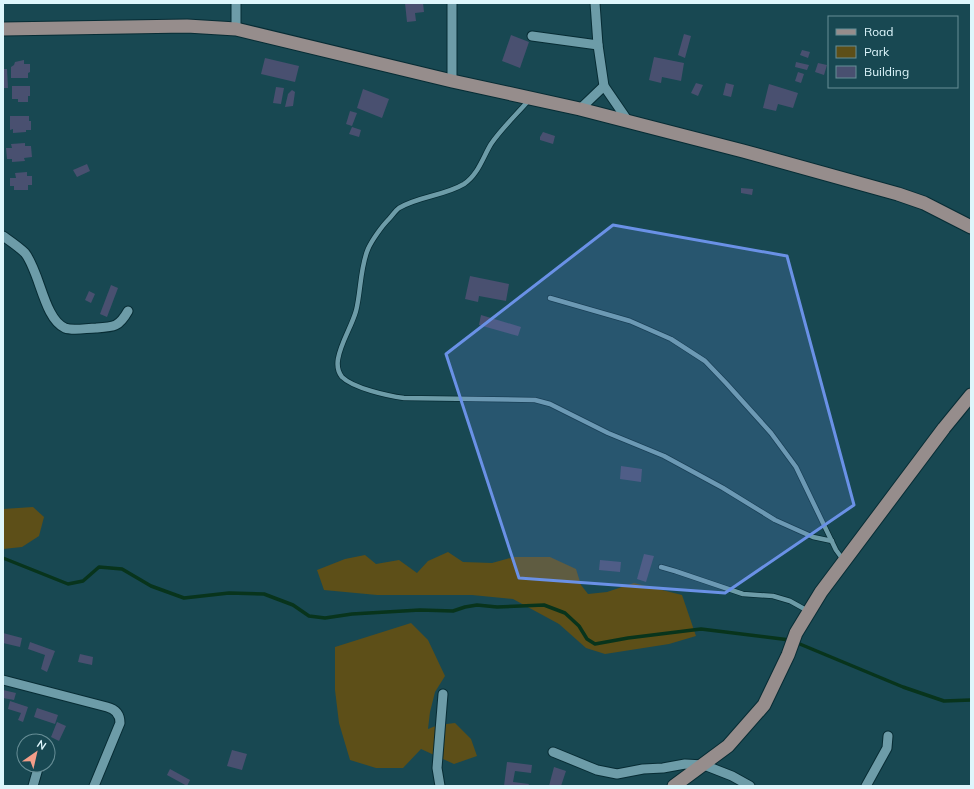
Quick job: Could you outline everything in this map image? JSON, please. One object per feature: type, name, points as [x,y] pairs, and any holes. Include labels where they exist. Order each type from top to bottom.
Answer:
[{"type":"street","points":[[236,3],[236,29]]},
{"type":"street","points":[[452,3],[452,81]]},
{"type":"street","points":[[595,3],[598,45],[604,86],[628,121]]},
{"type":"street","points":[[3,29],[187,26],[236,29],[452,81],[628,121],[898,194],[924,203],[971,227]]},
{"type":"street","points":[[532,36],[598,45]]},
{"type":"street","points":[[580,109],[604,86]]},
{"type":"street","points":[[3,236],[25,253],[35,272],[50,311],[59,324],[66,329],[115,325],[120,323],[128,311]]},
{"type":"street","points":[[674,786],[728,746],[764,705],[788,655],[796,633],[822,592],[944,428],[971,395]]},
{"type":"street","points":[[3,680],[107,707],[116,711],[120,719],[120,723],[94,786]]},
{"type":"street","points":[[440,786],[437,768],[443,694]]},
{"type":"street","points":[[866,786],[884,755],[887,748],[888,736]]},
{"type":"street","points":[[553,752],[597,770],[617,774],[685,764],[704,765],[732,776],[750,786]]},
{"type":"street","points":[[33,786],[37,773]]},
{"type":"lane","points":[[531,98],[492,143],[477,170],[465,183],[439,195],[407,204],[398,209],[387,221],[369,248],[365,257],[356,311],[338,360],[338,369],[341,376],[357,385],[376,392],[404,398],[535,400],[550,404],[608,433],[664,456],[714,483],[775,520],[813,537],[832,542]]},
{"type":"lane","points":[[550,298],[630,321],[671,339],[705,362],[771,433],[796,467],[836,550],[845,562]]},
{"type":"lane","points":[[661,567],[743,594],[773,596],[790,601],[809,612]]},
{"type":"highlighted area","points":[[613,225],[787,256],[854,505],[725,593],[519,578],[446,354]]},
{"type":"green space","points":[[33,507],[44,517],[39,536],[22,547],[3,549],[3,509]]},
{"type":"green space","points":[[448,552],[463,562],[492,563],[514,557],[550,557],[576,569],[581,585],[588,594],[607,592],[634,583],[682,595],[696,636],[669,644],[605,654],[586,648],[559,624],[513,599],[472,595],[377,595],[324,590],[317,570],[345,559],[365,555],[376,564],[399,560],[417,573],[428,561]]},
{"type":"green space","points":[[411,623],[428,640],[445,676],[435,692],[428,729],[438,725],[455,723],[471,739],[477,756],[454,764],[421,749],[403,768],[376,768],[350,760],[339,723],[335,690],[335,647]]},
{"type":"building","points":[[405,3],[423,3],[424,12],[415,13],[416,21],[407,22]]},
{"type":"building","points":[[684,34],[691,36],[685,58],[678,55]]},
{"type":"building","points":[[511,35],[529,42],[520,68],[502,61]]},
{"type":"building","points":[[802,50],[810,52],[808,58],[800,55]]},
{"type":"building","points":[[654,57],[684,63],[681,81],[662,77],[661,83],[649,80]]},
{"type":"building","points":[[265,58],[299,66],[295,82],[261,74]]},
{"type":"building","points":[[24,60],[24,64],[30,64],[28,78],[11,78],[11,67],[15,62]]},
{"type":"building","points":[[796,62],[809,65],[807,70],[795,67]]},
{"type":"building","points":[[818,63],[827,65],[824,75],[815,72]]},
{"type":"building","points":[[3,69],[7,69],[8,88],[3,88]]},
{"type":"building","points":[[798,72],[804,74],[801,83],[795,81]]},
{"type":"building","points":[[696,83],[703,85],[698,96],[691,93]]},
{"type":"building","points":[[726,83],[734,85],[731,97],[723,95]]},
{"type":"building","points":[[769,84],[798,93],[793,108],[778,104],[776,111],[763,108]]},
{"type":"building","points":[[12,86],[30,86],[30,96],[28,96],[28,102],[18,102],[18,99],[12,99]]},
{"type":"building","points":[[276,87],[284,88],[281,104],[273,103]]},
{"type":"building","points":[[363,89],[389,99],[382,118],[357,108]]},
{"type":"building","points":[[292,90],[295,92],[293,106],[285,107],[288,94]]},
{"type":"building","points":[[350,111],[357,113],[352,126],[346,124]]},
{"type":"building","points":[[10,116],[29,116],[29,121],[31,121],[31,130],[13,133],[13,129],[10,130]]},
{"type":"building","points":[[352,127],[361,130],[359,137],[349,134]]},
{"type":"building","points":[[543,132],[555,136],[553,144],[540,140]]},
{"type":"building","points":[[25,143],[25,146],[31,146],[32,157],[24,158],[25,161],[12,162],[12,159],[7,159],[6,148],[12,148],[11,144]]},
{"type":"building","points":[[87,164],[90,171],[77,177],[73,170]]},
{"type":"building","points":[[27,172],[27,176],[32,176],[32,185],[28,185],[28,190],[14,190],[14,186],[10,186],[10,178],[16,178],[15,173]]},
{"type":"building","points":[[741,188],[753,189],[752,195],[741,193]]},
{"type":"building","points":[[470,276],[509,284],[506,301],[479,296],[478,302],[465,299]]},
{"type":"building","points":[[111,285],[118,288],[107,317],[100,314]]},
{"type":"building","points":[[89,291],[95,294],[91,303],[85,300]]},
{"type":"building","points":[[481,315],[521,327],[518,336],[479,325]]},
{"type":"building","points":[[621,466],[642,469],[641,482],[620,479]]},
{"type":"building","points":[[644,554],[654,556],[646,582],[637,579]]},
{"type":"building","points":[[600,560],[621,562],[620,572],[599,570]]},
{"type":"building","points":[[3,633],[22,638],[20,647],[3,643]]},
{"type":"building","points":[[30,642],[55,651],[47,672],[41,669],[45,655],[28,649]]},
{"type":"building","points":[[80,654],[93,657],[92,665],[78,662]]},
{"type":"building","points":[[3,690],[16,693],[14,700],[3,698]]},
{"type":"building","points":[[10,701],[28,707],[23,722],[18,720],[21,713],[8,709]]},
{"type":"building","points":[[37,708],[58,715],[55,724],[34,717]]},
{"type":"building","points":[[57,722],[66,726],[59,741],[56,740],[56,733],[53,733]]},
{"type":"building","points":[[232,750],[247,754],[242,770],[227,766]]},
{"type":"building","points":[[507,762],[532,765],[531,773],[515,771],[513,782],[529,784],[528,786],[504,786]]},
{"type":"building","points":[[554,767],[566,771],[561,786],[549,786]]},
{"type":"building","points":[[170,769],[190,780],[187,786],[167,775]]},
{"type":"waterway","points":[[3,558],[68,584],[83,581],[99,567],[122,569],[151,586],[184,598],[229,593],[264,594],[293,605],[309,616],[325,618],[352,614],[420,610],[453,611],[477,605],[497,607],[544,605],[565,613],[579,626],[587,639],[595,644],[628,638],[701,629],[790,640]]},
{"type":"waterway","points":[[795,642],[903,687],[944,701],[971,700]]}]
